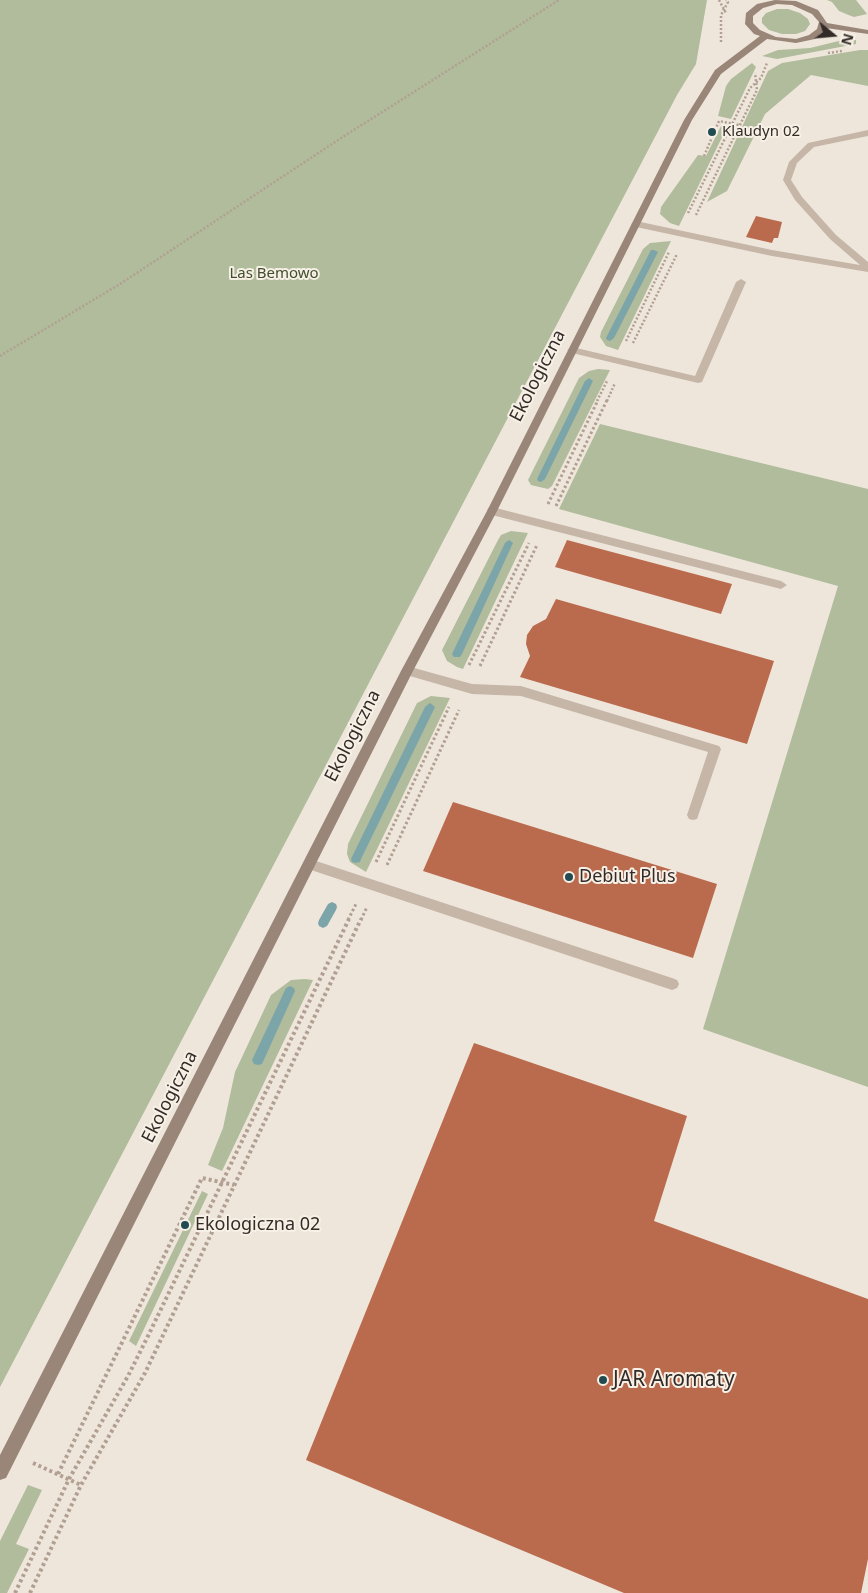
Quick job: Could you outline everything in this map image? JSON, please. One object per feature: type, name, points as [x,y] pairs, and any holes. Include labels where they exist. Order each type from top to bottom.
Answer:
[{"type":"street","points":[[756,0],[764,4]]},
{"type":"street","points":[[783,2],[803,6],[818,14],[823,25],[818,33],[806,39],[788,41],[765,36],[752,28],[748,20],[751,13],[764,4],[783,2]]},
{"type":"street","points":[[823,25],[868,32]]},
{"type":"street","name":"Ekologiczna","points":[[0,1472],[407,671],[492,511],[688,120],[712,78],[765,36]]},
{"type":"lane","points":[[868,132],[812,145],[793,162],[788,180],[798,198],[833,237],[868,268]]},
{"type":"lane","points":[[636,224],[820,262],[868,268]]},
{"type":"lane","points":[[572,350],[698,380],[741,282]]},
{"type":"lane","points":[[492,511],[781,585]]},
{"type":"lane","points":[[407,671],[464,687],[520,692],[715,749],[693,816]]},
{"type":"lane","points":[[310,864],[672,984]]},
{"type":"path","points":[[0,356],[120,284],[355,129],[560,0]]},
{"type":"path","points":[[30,1593],[81,1485],[145,1373],[464,687],[542,524],[582,456],[620,362],[682,234],[757,90],[754,77],[759,65],[758,62],[722,47],[720,15],[728,2],[726,0]]},
{"type":"path","points":[[15,1593],[69,1479],[128,1376],[371,885],[682,234],[732,124],[750,88],[755,84],[768,64],[763,59]]},
{"type":"path","points":[[704,156],[719,121],[739,125]]},
{"type":"path","points":[[58,1474],[202,1178],[234,1185]]},
{"type":"path","points":[[10,1453],[81,1485]]},
{"type":"green space","name":"Las Bemowo","points":[[0,0],[707,0],[696,64],[677,95],[0,1387]]},
{"type":"green space","points":[[827,0],[856,0],[867,14],[854,17],[839,11],[832,2]]},
{"type":"green space","points":[[777,9],[788,9],[800,13],[808,19],[810,24],[805,31],[796,34],[782,34],[769,30],[762,23],[762,18],[766,13]]},
{"type":"green space","points":[[843,40],[856,40],[856,44],[777,59],[762,56],[778,50],[810,48]]},
{"type":"green space","points":[[868,50],[868,86],[811,75],[765,114],[727,191],[707,202],[768,71],[782,63]]},
{"type":"green space","points":[[752,63],[756,67],[731,119],[718,116],[726,86],[731,79]]},
{"type":"green space","points":[[721,126],[727,127],[679,226],[670,223],[660,214],[661,207],[698,155],[706,156]]},
{"type":"green space","points":[[671,241],[618,350],[606,346],[600,337],[601,332],[643,249],[650,243]]},
{"type":"green space","points":[[598,369],[610,370],[552,486],[548,489],[531,485],[528,480],[579,378],[589,371]]},
{"type":"green space","points":[[600,424],[868,489],[868,1087],[703,1029],[838,586],[559,509]]},
{"type":"green space","points":[[511,531],[528,533],[463,669],[457,667],[447,661],[442,650],[498,540],[501,535]]},
{"type":"green space","points":[[431,696],[450,698],[366,872],[350,862],[347,854],[348,844],[417,703]]},
{"type":"green space","points":[[291,980],[313,980],[222,1171],[208,1165],[223,1128],[235,1072],[271,995]]},
{"type":"green space","points":[[202,1191],[208,1194],[136,1346],[129,1341]]},
{"type":"green space","points":[[28,1485],[42,1490],[16,1544],[29,1549],[7,1593],[0,1593],[0,1541]]},
{"type":"building","points":[[756,216],[782,222],[778,238],[774,238],[772,243],[746,237]]},
{"type":"building","points":[[567,540],[732,584],[721,614],[555,567]]},
{"type":"building","points":[[556,599],[774,661],[747,744],[520,677],[530,656],[526,644],[527,635],[533,626],[546,619]]},
{"type":"building","name":"Debiut Plus","points":[[453,802],[717,884],[693,958],[423,871]]},
{"type":"building","name":"JAR Aromaty","points":[[474,1043],[687,1116],[654,1221],[868,1299],[868,1559],[861,1593],[624,1593],[306,1460]]},
{"type":"waterway","points":[[610,338],[654,252]]},
{"type":"waterway","points":[[541,479],[589,381]]},
{"type":"waterway","points":[[457,654],[509,543]]},
{"type":"waterway","points":[[356,859],[430,707]]},
{"type":"waterway","points":[[323,923],[332,907]]},
{"type":"waterway","points":[[258,1060],[290,991]]},
{"type":"place","name":"Klaudyn 02","points":[[712,132]]},
{"type":"place","name":"Debiut Plus","points":[[569,877]]},
{"type":"place","name":"Ekologiczna 02","points":[[185,1225]]},
{"type":"place","name":"JAR Aromaty","points":[[603,1380]]}]
